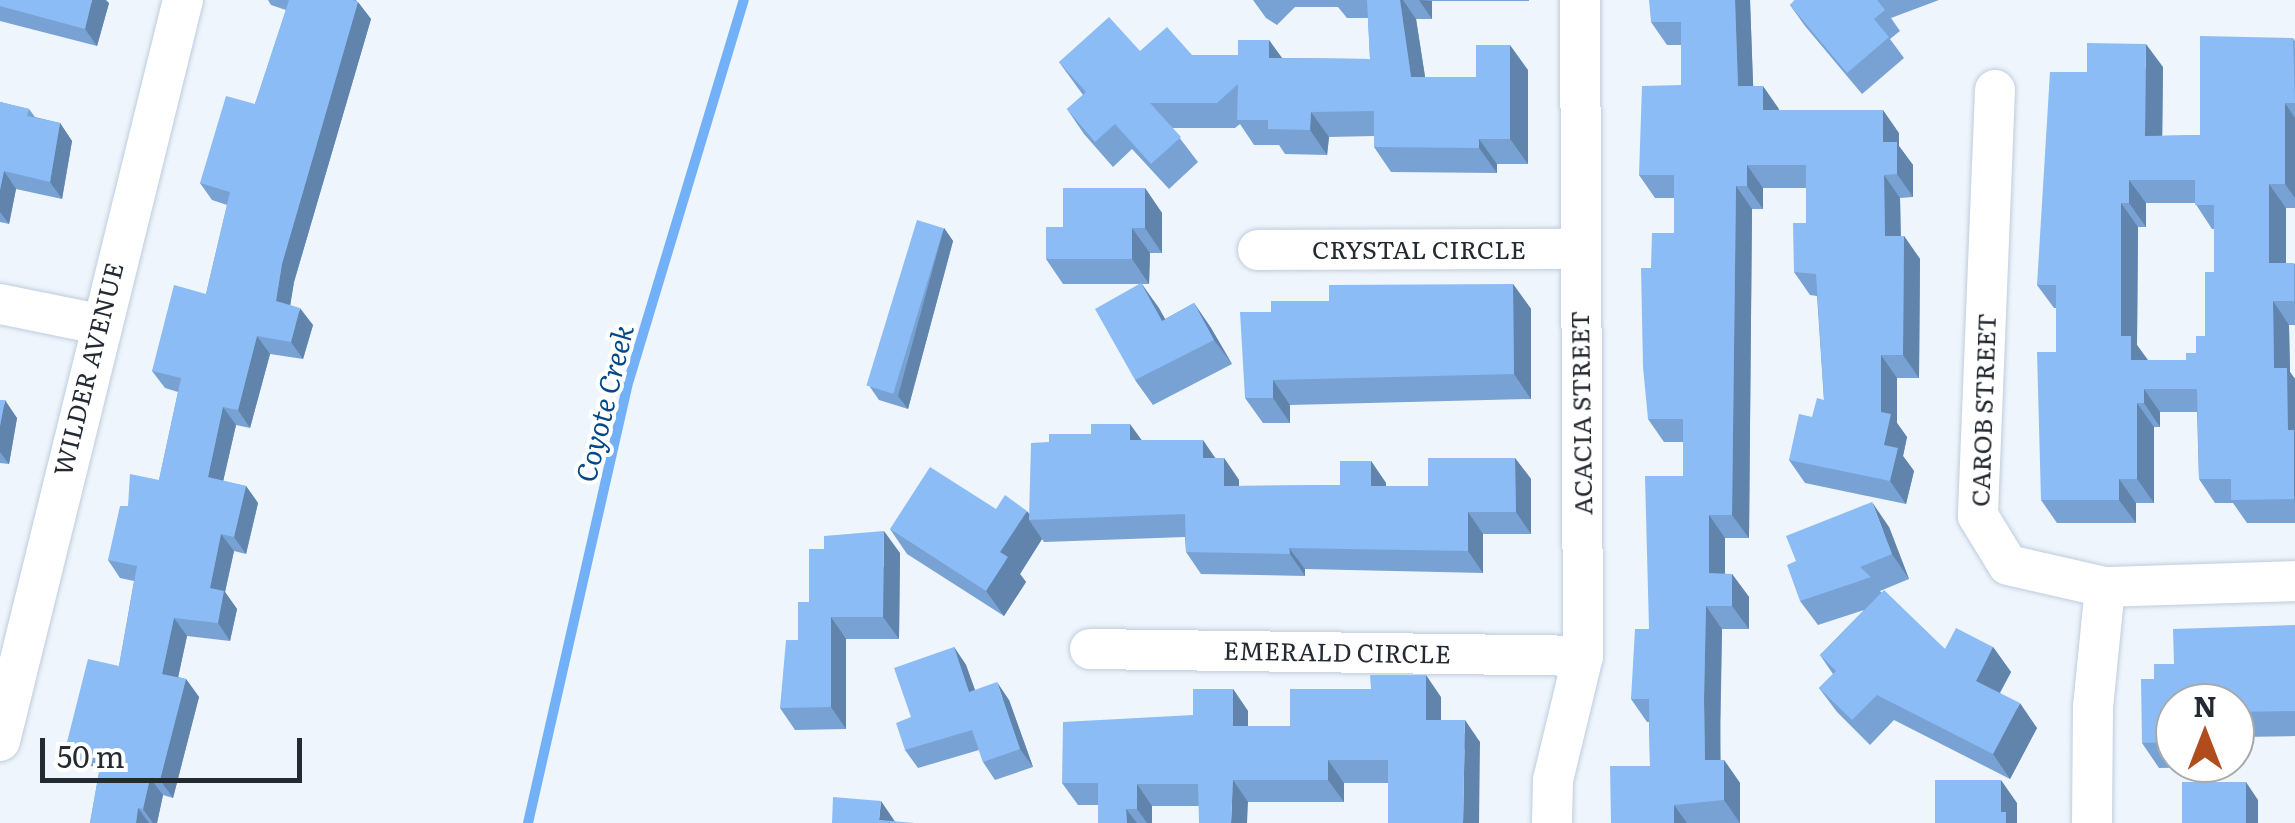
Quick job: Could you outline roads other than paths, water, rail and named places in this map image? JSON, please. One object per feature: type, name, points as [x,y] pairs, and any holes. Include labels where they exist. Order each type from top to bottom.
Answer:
[{"type":"street","name":"WILDER AVENUE","points":[[2,716],[98,324],[183,0]]},
{"type":"street","name":"ACACIA STREET","points":[[1552,823],[1553,780],[1583,656],[1580,0]]},
{"type":"street","name":"CAROB STREET","points":[[1994,90],[1978,516],[2008,565],[2105,587],[2295,581]]},
{"type":"street","name":"CRYSTAL CIRCLE","points":[[1258,250],[1579,249]]},
{"type":"street","points":[[0,304],[98,324]]},
{"type":"street","points":[[2092,823],[2094,707],[2105,587]]},
{"type":"street","name":"EMERALD CIRCLE","points":[[1090,649],[1583,656]]},
{"type":"waterway","name":"Coyote Creek","points":[[528,823],[629,380],[744,0]]}]
